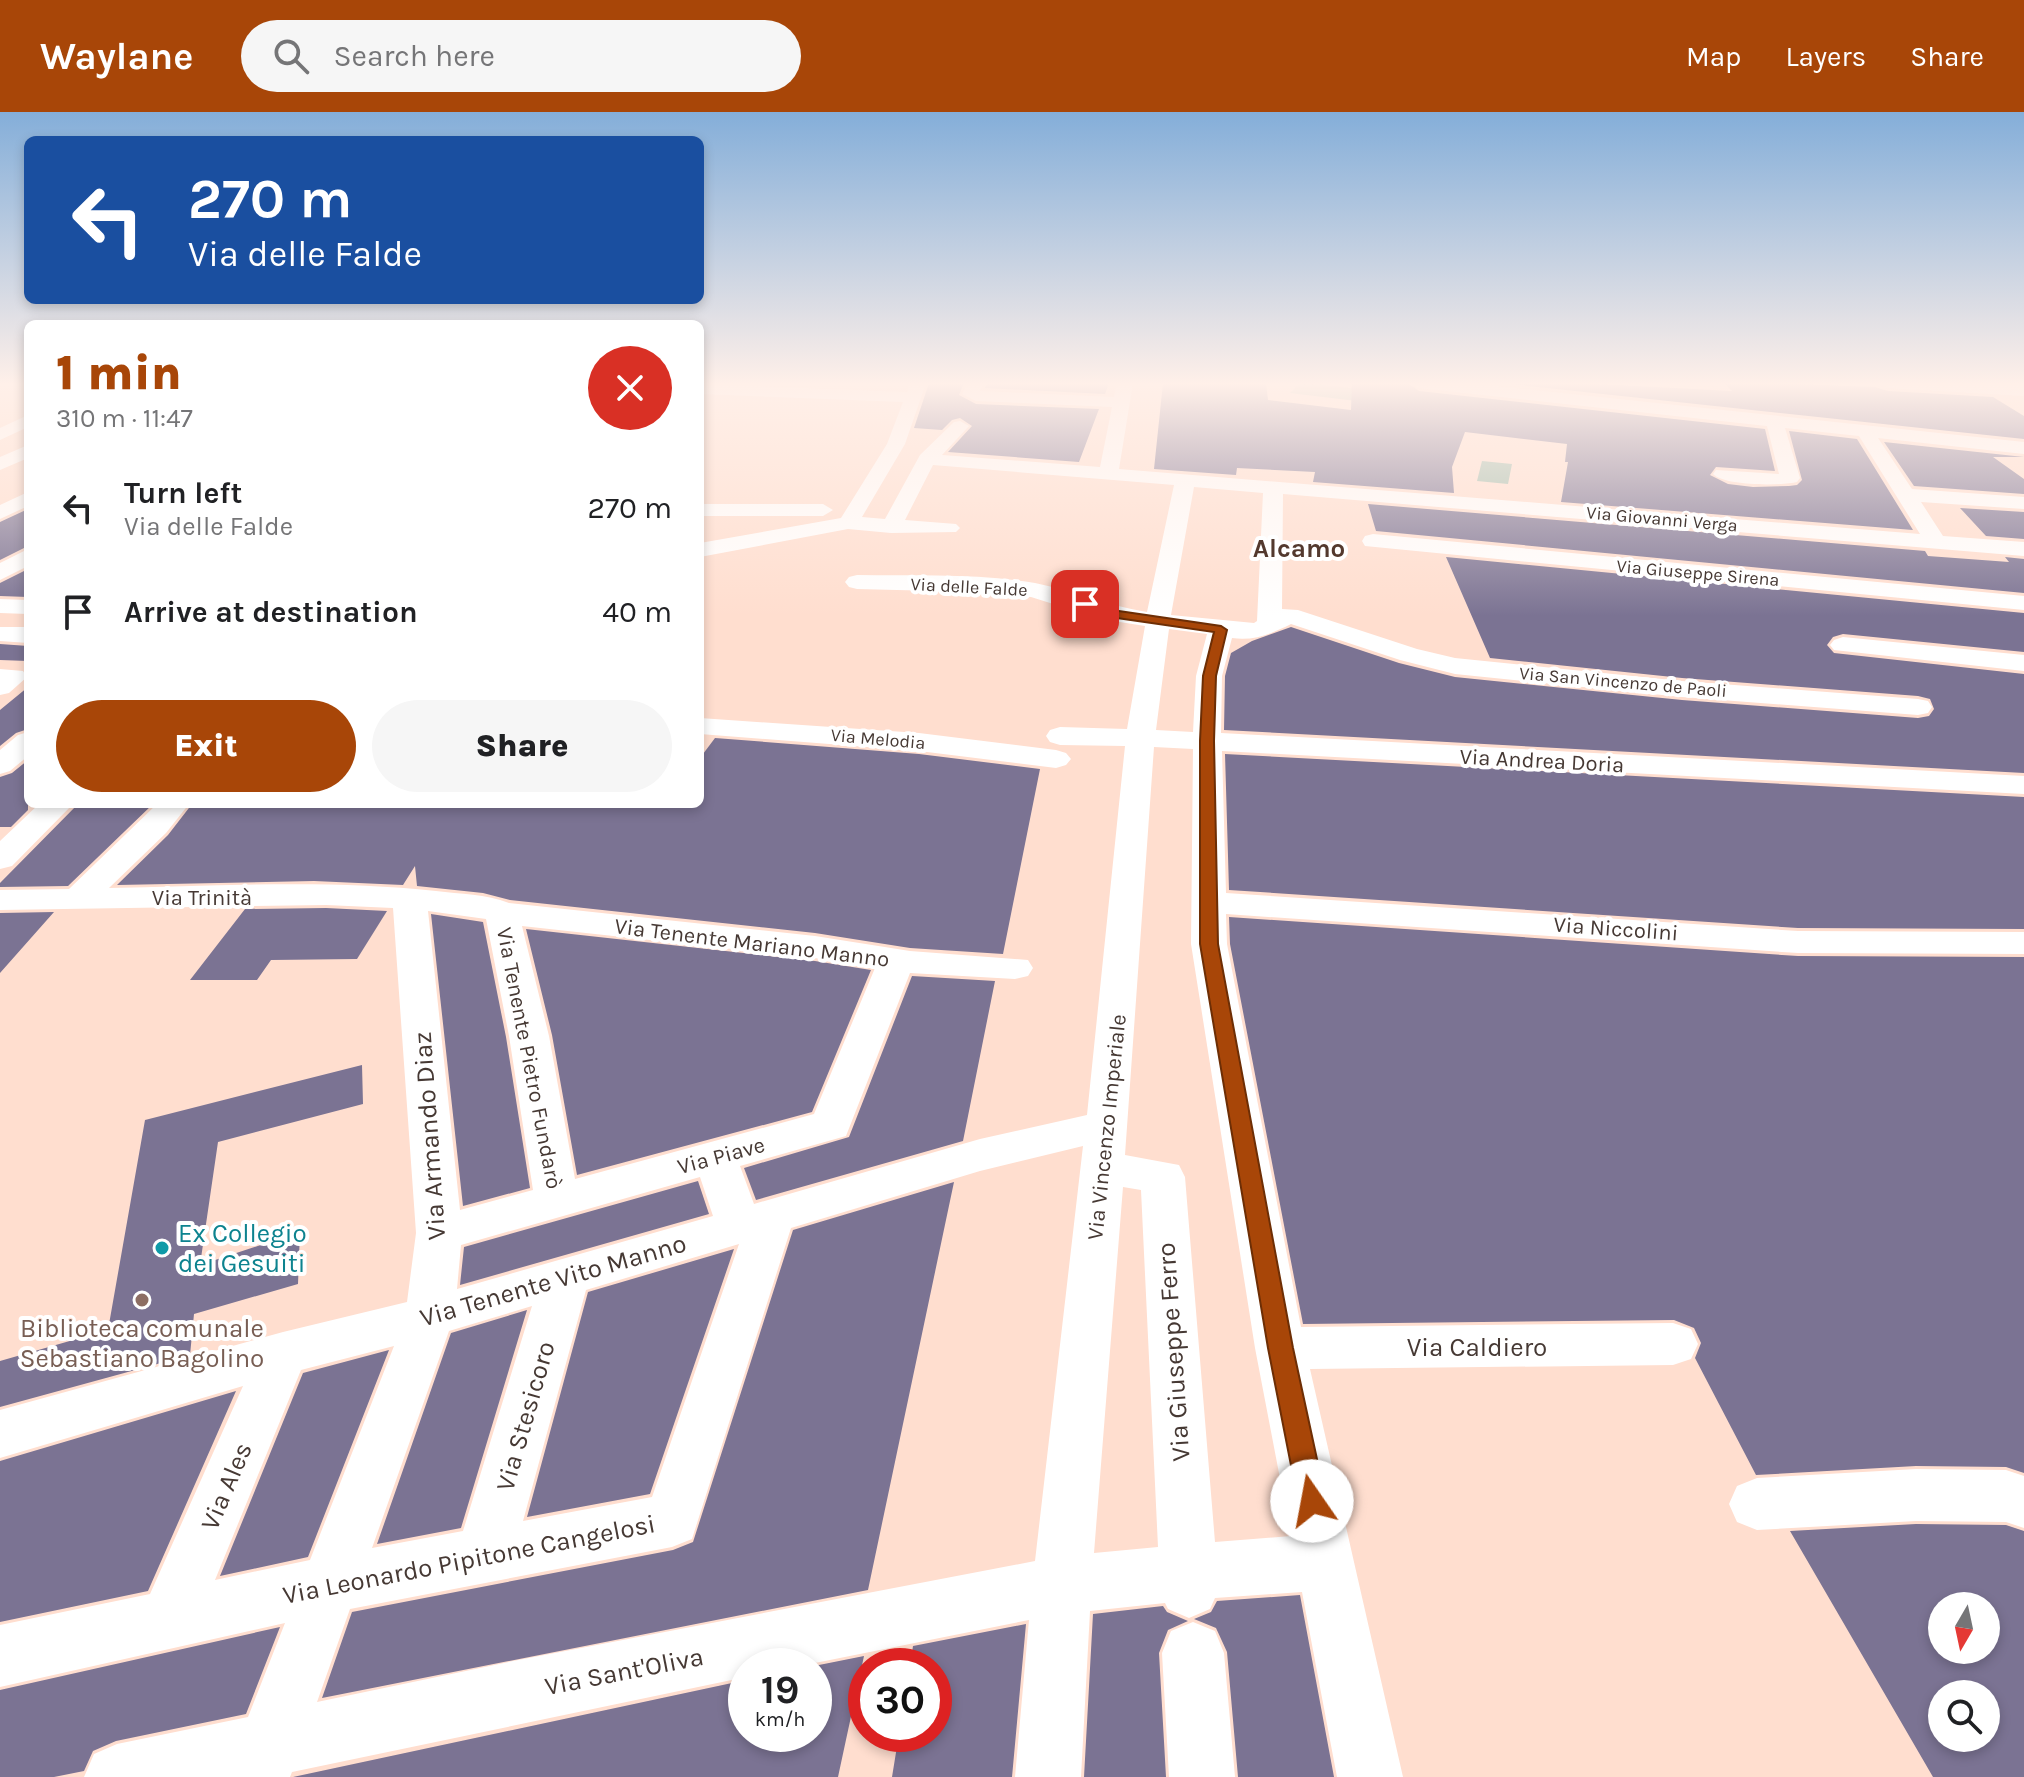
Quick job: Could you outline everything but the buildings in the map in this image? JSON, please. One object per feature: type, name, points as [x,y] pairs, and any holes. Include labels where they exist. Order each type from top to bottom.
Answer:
[{"type":"street","points":[[848,523],[889,461]]},
{"type":"street","points":[[891,527],[926,461]]},
{"type":"street","name":"Via Giovanni Verga","points":[[948,461],[2024,549]]},
{"type":"street","points":[[1108,474],[1110,461]]},
{"type":"street","points":[[1737,525],[1722,467],[1790,478],[1785,461]]},
{"type":"street","points":[[1884,461],[1936,542]]},
{"type":"street","points":[[0,486],[24,474]]},
{"type":"street","name":"Via Vincenzo Imperiale","points":[[1048,1777],[1062,1585],[1140,739],[1185,480]]},
{"type":"street","points":[[1273,487],[1279,620]]},
{"type":"street","points":[[1905,495],[2024,503]]},
{"type":"street","points":[[704,510],[823,510]]},
{"type":"street","points":[[1694,522],[1750,577]]},
{"type":"street","points":[[704,549],[822,525],[848,523],[949,528]]},
{"type":"street","points":[[1830,533],[1908,592]]},
{"type":"street","name":"Via Giuseppe Sirena","points":[[1373,541],[2024,603]]},
{"type":"street","points":[[0,573],[24,558]]},
{"type":"street","name":"Via delle Falde","points":[[857,582],[977,585],[1033,590],[1110,614],[1221,630],[1246,632],[1279,620]]},
{"type":"street","points":[[0,606],[24,607]]},
{"type":"street","name":"Via San Vincenzo de Paoli","points":[[1279,620],[1333,629],[1409,655],[1455,666],[1682,689],[1918,707]]},
{"type":"street","points":[[1221,630],[1209,676],[1209,944],[1280,1348],[1370,1777]]},
{"type":"street","points":[[0,634],[24,635]]},
{"type":"street","points":[[1843,645],[2024,663]]},
{"type":"street","name":"Via Melodia","points":[[704,726],[919,742],[1058,748]]},
{"type":"street","name":"Via Andrea Doria","points":[[1058,748],[1140,739],[1207,741],[2024,785]]},
{"type":"street","points":[[0,765],[24,744]]},
{"type":"street","points":[[0,859],[14,832],[51,808]]},
{"type":"street","points":[[80,897],[155,826],[170,808]]},
{"type":"street","name":"Via Trinità","points":[[0,900],[80,897],[405,898],[496,911]]},
{"type":"street","name":"Via Armando Diaz","points":[[264,1760],[430,1317],[439,1233],[410,908],[405,898]]},
{"type":"street","name":"Via Niccolini","points":[[1208,902],[1798,942],[2024,943]]},
{"type":"street","name":"Via Tenente Mariano Manno","points":[[496,911],[910,962],[1015,968]]},
{"type":"street","name":"Via Tenente Pietro Fundarò","points":[[496,911],[529,1036],[557,1202]]},
{"type":"street","name":"Via Piave","points":[[439,1233],[831,1125],[897,958]]},
{"type":"street","name":"Via Tenente Vito Manno","points":[[0,1434],[283,1353],[430,1317],[980,1155],[1104,1147]]},
{"type":"street","name":"Via Giuseppe Ferro","points":[[1104,1147],[1163,1177],[1188,1580]]},
{"type":"street","points":[[715,1156],[756,1220]]},
{"type":"street","name":"Via Leonardo Pipitone Cangelosi","points":[[0,1656],[485,1553],[672,1520],[756,1220]]},
{"type":"street","name":"Via Stesicoro","points":[[485,1553],[565,1278]]},
{"type":"street","name":"Via Caldiero","points":[[1280,1348],[1673,1344]]},
{"type":"street","name":"Via Ales","points":[[169,1619],[283,1353]]},
{"type":"street","points":[[1757,1504],[1916,1495],[2006,1496],[2024,1502]]},
{"type":"street","name":"Via Sant'Oliva","points":[[117,1777],[264,1760],[513,1692],[1062,1585],[1188,1580],[1324,1562]]},
{"type":"street","points":[[1193,1653],[1202,1777]]},
{"type":"green space","points":[[1482,461],[1512,464],[1508,484],[1477,481]]},
{"type":"place","name":"Ex Collegio dei Gesuiti","points":[[162,1248]]},
{"type":"place","name":"Biblioteca comunale Sebastiano Bagolino","points":[[142,1300]]},
{"type":"district","name":"Alcamo","points":[[1299,548]]},
{"type":"route","points":[[1085,604],[1110,614],[1221,630],[1214,647],[1209,676],[1209,944],[1280,1348],[1312,1501]]}]
